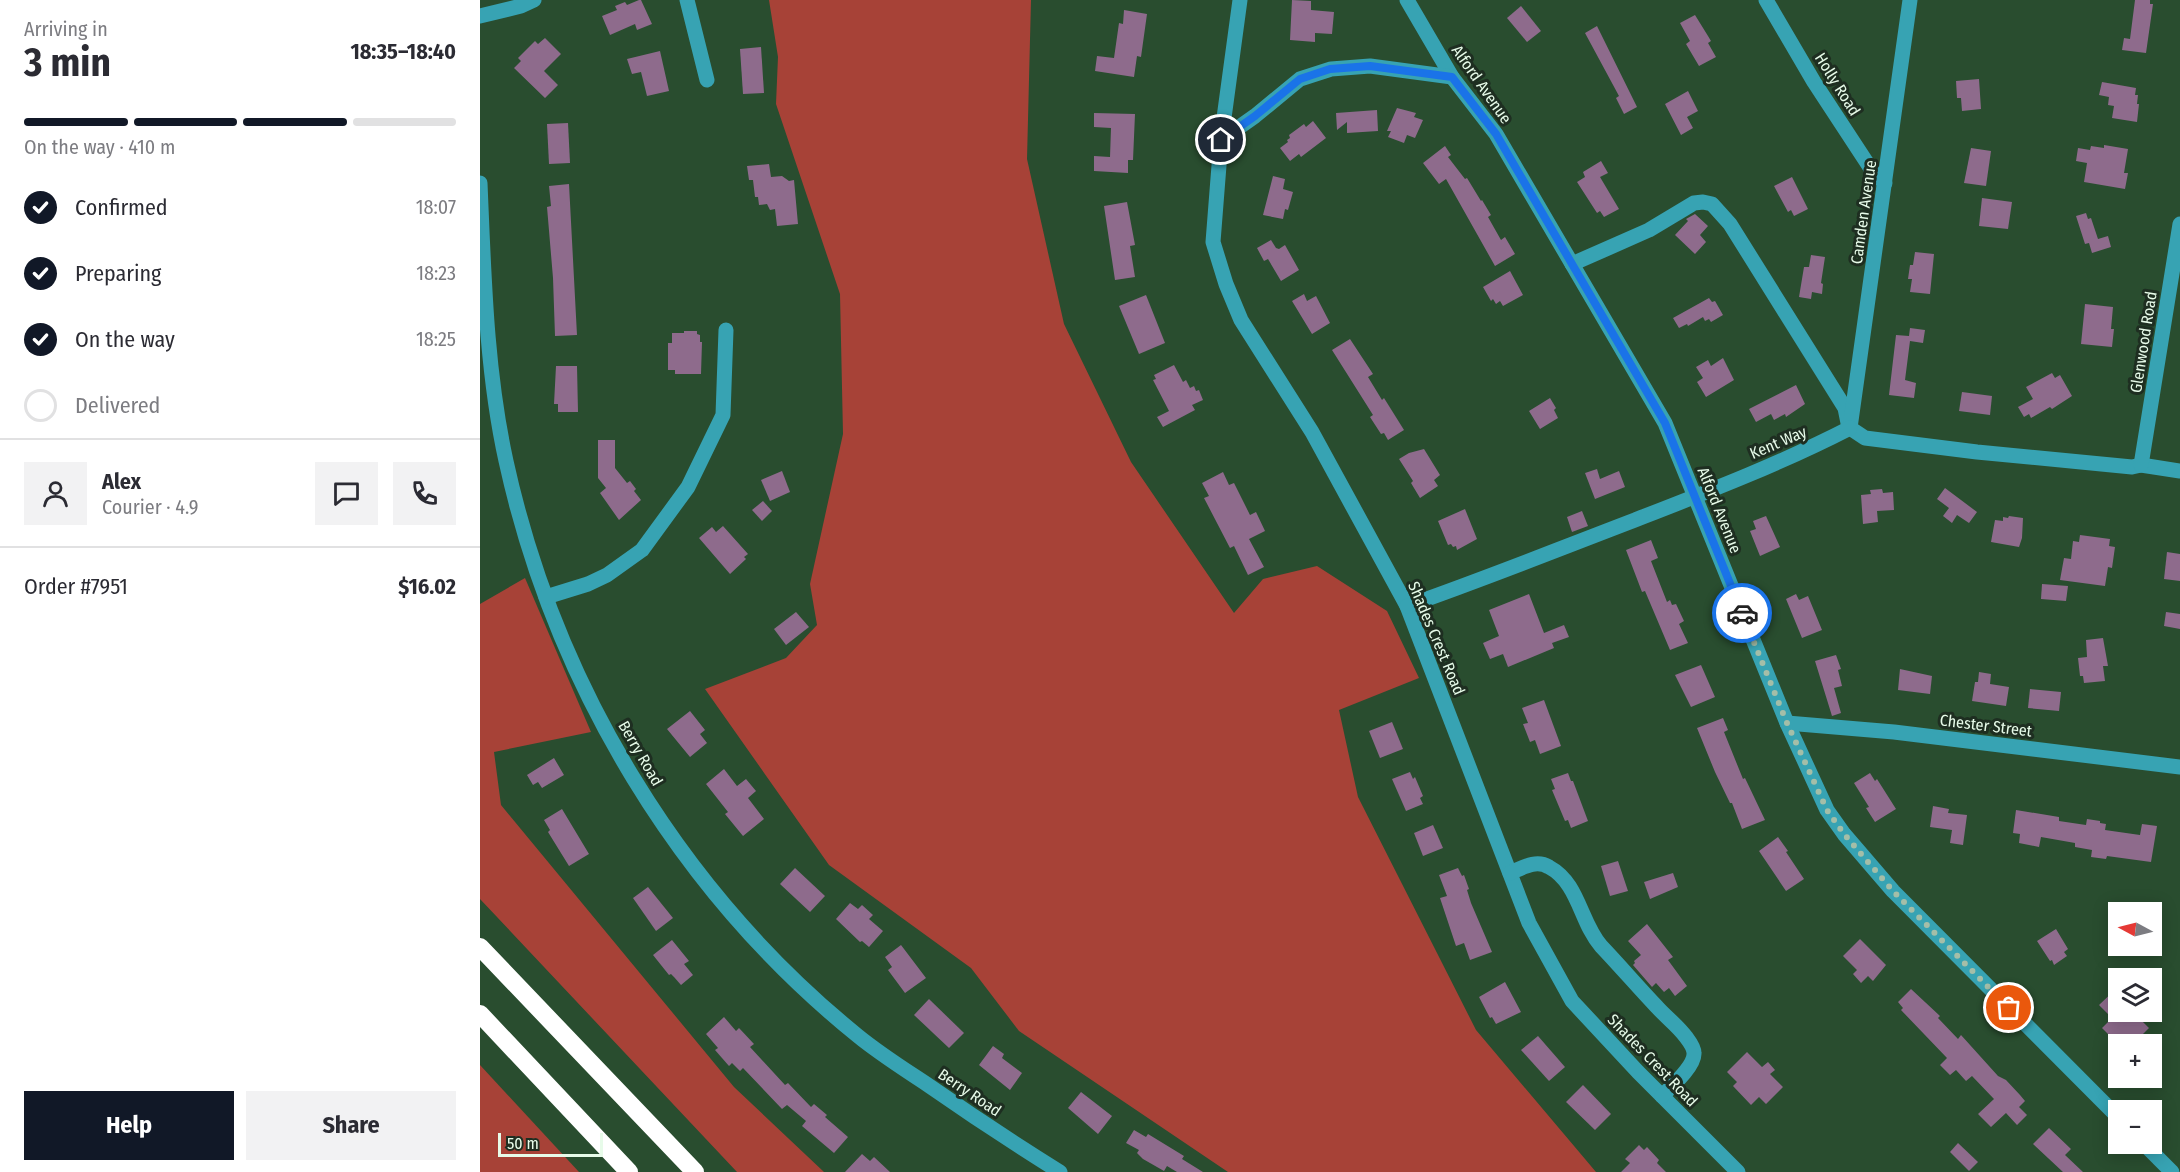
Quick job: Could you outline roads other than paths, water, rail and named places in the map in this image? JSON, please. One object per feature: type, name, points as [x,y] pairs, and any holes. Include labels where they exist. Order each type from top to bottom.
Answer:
[{"type":"highway","points":[[480,947],[695,1172]]},
{"type":"highway","points":[[480,1014],[629,1172]]},
{"type":"street","points":[[480,16],[521,6],[534,0]]},
{"type":"street","points":[[687,0],[707,80]]},
{"type":"street","name":"Shades Crest Road","points":[[1240,0],[1221,140],[1213,243],[1241,320],[1312,432],[1407,606],[1529,923],[1572,1001],[1738,1172]]},
{"type":"street","name":"Alford Avenue","points":[[1407,0],[1452,77],[1496,134],[1665,423],[1787,723],[1827,810],[1863,858],[1893,891],[2108,1107]]},
{"type":"street","name":"Holly Road","points":[[1766,0],[1818,88],[1873,172],[1885,183]]},
{"type":"street","name":"Camden Avenue","points":[[1850,428],[1910,0]]},
{"type":"street","points":[[1221,140],[1300,79],[1330,69],[1370,66],[1452,77]]},
{"type":"street","name":"Berry Road","points":[[480,183],[488,347],[499,423],[519,516],[546,597],[580,679],[616,749],[645,798],[692,864],[756,940],[799,983],[870,1045],[1060,1172]]},
{"type":"street","points":[[1572,264],[1649,230],[1694,203],[1713,204],[1730,224],[1845,408],[1850,428],[1865,438],[1977,452],[2132,467],[2141,465],[2180,471]]},
{"type":"street","name":"Glenwood Road","points":[[2141,465],[2180,224]]},
{"type":"street","points":[[546,597],[588,584],[607,575],[642,550],[688,487],[723,415],[726,330]]},
{"type":"street","name":"Kent Way","points":[[1407,606],[1695,496],[1806,451],[1850,428]]},
{"type":"street","name":"Chester Street","points":[[1787,723],[1894,732],[2180,767]]},
{"type":"street","points":[[1510,873],[1532,864],[1547,865],[1557,872],[1569,884],[1588,928],[1598,942],[1684,1035],[1692,1047],[1693,1062],[1662,1096]]},
{"type":"street","points":[[2154,1154],[2172,1172]]}]
